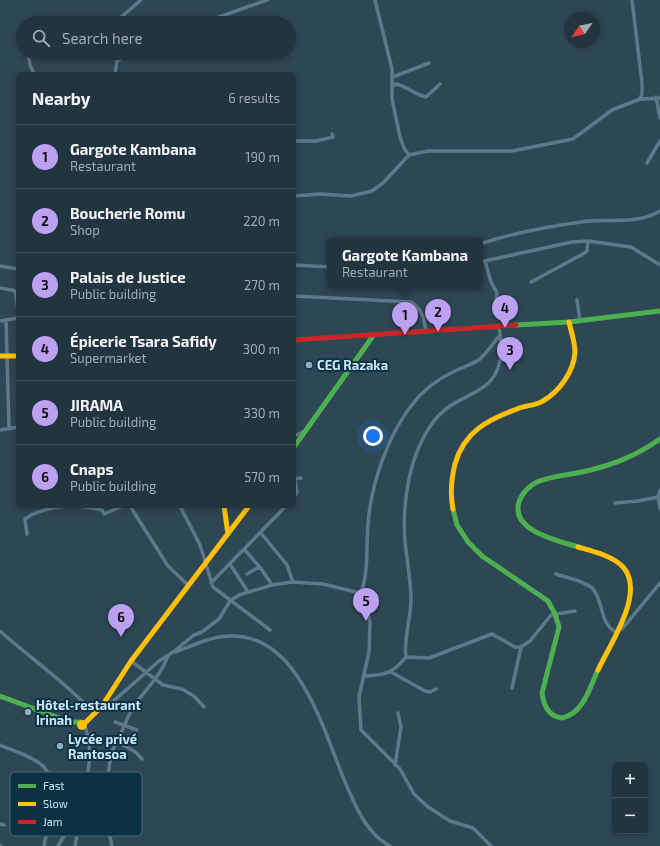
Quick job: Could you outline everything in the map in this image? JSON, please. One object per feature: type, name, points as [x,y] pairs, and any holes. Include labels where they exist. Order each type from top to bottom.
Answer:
[{"type":"street","points":[[122,16],[140,0]]},
{"type":"street","points":[[222,16],[267,0]]},
{"type":"street","points":[[376,0],[392,69],[392,100],[400,137],[404,148],[410,155]]},
{"type":"street","points":[[632,0],[642,83],[642,94],[640,99]]},
{"type":"street","points":[[29,60],[33,72]]},
{"type":"street","points":[[115,72],[117,61]]},
{"type":"street","points":[[392,77],[429,63]]},
{"type":"street","points":[[393,86],[396,84],[400,85],[413,93],[426,97],[440,84]]},
{"type":"street","points":[[296,196],[320,194],[351,196],[372,191],[384,183],[410,155],[428,151],[512,151],[573,139],[612,110],[640,99],[658,98],[660,118]]},
{"type":"street","points":[[296,141],[325,140],[333,137],[332,134]]},
{"type":"street","points":[[647,163],[660,141]]},
{"type":"street","points":[[483,243],[510,234],[590,221],[643,218],[660,211]]},
{"type":"street","points":[[531,282],[584,254],[587,251],[588,241]]},
{"type":"street","points":[[483,262],[572,242],[588,241],[631,247],[660,265]]},
{"type":"street","points":[[486,261],[491,282],[497,293],[496,299]]},
{"type":"street","points":[[296,265],[327,267]]},
{"type":"street","points":[[0,266],[16,269]]},
{"type":"street","points":[[0,288],[16,291]]},
{"type":"street","points":[[296,296],[411,302],[418,306],[424,315],[426,332]]},
{"type":"street","points":[[578,300],[580,321]]},
{"type":"street","points":[[296,340],[569,322],[660,311]]},
{"type":"street","points":[[0,321],[16,318]]},
{"type":"street","points":[[6,320],[9,427]]},
{"type":"street","points":[[569,322],[575,350],[571,372],[566,380],[544,401],[533,406],[519,408],[481,425],[473,432],[459,450],[451,479],[450,500],[457,525],[468,542],[482,556],[548,601],[555,614],[558,627],[542,693],[543,703],[546,710],[557,717],[564,719],[571,717],[581,706],[632,596],[631,585],[624,569],[617,562],[596,552],[565,543],[529,528],[522,522],[518,507],[520,498],[534,483],[620,462],[635,455],[660,439]]},
{"type":"street","points":[[406,657],[405,650],[410,619],[411,598],[404,525],[408,480],[418,450],[434,420],[449,406],[491,382],[499,364],[502,350],[499,327]]},
{"type":"street","points":[[360,596],[364,586],[368,524],[371,506],[383,455],[389,442],[411,405],[425,390],[436,380],[470,365],[480,358],[500,335]]},
{"type":"street","points":[[296,444],[373,336]]},
{"type":"street","points":[[0,356],[16,356]]},
{"type":"street","points":[[0,430],[9,427],[16,427]]},
{"type":"street","points":[[296,435],[306,431]]},
{"type":"street","points":[[296,479],[301,478]]},
{"type":"street","points":[[660,490],[658,497],[660,509]]},
{"type":"street","points":[[615,503],[658,497]]},
{"type":"street","points":[[27,534],[24,524],[25,519],[42,510],[54,508]]},
{"type":"street","points":[[91,508],[102,510],[104,514],[118,508]]},
{"type":"street","points":[[131,508],[168,566],[188,585]]},
{"type":"street","points":[[181,508],[200,546],[213,587],[270,630]]},
{"type":"street","points":[[224,508],[228,534]]},
{"type":"street","points":[[81,724],[90,720],[102,706],[131,662],[248,508]]},
{"type":"street","points":[[211,583],[284,508]]},
{"type":"street","points":[[261,533],[287,565],[293,582]]},
{"type":"street","points":[[244,550],[272,585]]},
{"type":"street","points":[[230,564],[248,592]]},
{"type":"street","points":[[248,574],[259,567]]},
{"type":"street","points":[[556,574],[578,581],[592,588],[600,604],[606,622],[616,632]]},
{"type":"street","points":[[102,706],[108,705],[145,673],[194,635],[202,632],[219,619],[230,601],[248,592],[272,585],[293,582],[322,584],[356,592],[360,596],[368,611],[370,623],[369,652],[365,676],[359,697],[361,730],[396,765],[414,794],[428,807],[450,821],[473,828],[491,846]]},
{"type":"street","points":[[616,632],[622,629],[660,583]]},
{"type":"street","points":[[365,676],[378,676],[391,672],[406,657],[429,658],[492,634],[515,646],[521,647],[530,641],[546,621],[555,614],[575,611]]},
{"type":"street","points":[[0,631],[22,652],[59,680],[95,714]]},
{"type":"street","points":[[173,652],[210,639],[229,636],[260,642],[276,652],[300,679],[317,714],[353,802],[369,830],[390,846]]},
{"type":"street","points":[[512,688],[521,647]]},
{"type":"street","points":[[109,772],[111,755],[124,726],[136,704],[156,680],[168,656]]},
{"type":"street","points":[[131,662],[163,685],[182,690],[194,696],[204,706]]},
{"type":"street","points":[[391,672],[425,691],[430,692],[436,689]]},
{"type":"street","points":[[0,696],[81,724],[88,734],[90,754],[88,772]]},
{"type":"street","points":[[396,765],[401,727],[398,713]]},
{"type":"street","points":[[115,722],[137,730]]},
{"type":"street","points":[[117,741],[125,748],[135,749],[142,759]]},
{"type":"street","points":[[0,745],[37,762],[45,768],[47,772]]},
{"type":"street","points":[[44,846],[46,836]]},
{"type":"street","points":[[58,846],[64,836]]},
{"type":"street","points":[[75,846],[77,836]]},
{"type":"street","points":[[109,836],[112,846]]},
{"type":"traffic: fast","points":[[516,325],[569,322],[660,311]]},
{"type":"traffic: fast","points":[[296,444],[373,336]]},
{"type":"traffic: fast","points":[[578,547],[560,542],[538,533],[522,520],[518,512],[519,502],[526,490],[542,480],[577,473],[623,460],[660,439]]},
{"type":"traffic: fast","points":[[453,509],[457,525],[468,542],[482,556],[548,601],[555,614],[559,627],[542,693],[544,702],[550,713],[562,718],[576,711],[589,691],[598,670]]},
{"type":"traffic: fast","points":[[0,696],[70,722],[81,722]]},
{"type":"traffic: slow","points":[[453,509],[451,487],[455,464],[464,443],[478,429],[496,418],[506,413],[543,401],[555,392],[565,380],[572,366],[575,352],[574,340],[569,322]]},
{"type":"traffic: slow","points":[[0,356],[16,356]]},
{"type":"traffic: slow","points":[[224,508],[228,534]]},
{"type":"traffic: slow","points":[[85,723],[102,706],[131,661],[247,508]]},
{"type":"traffic: slow","points":[[578,547],[602,554],[619,563],[629,578],[630,590],[624,618],[598,670]]},
{"type":"traffic: slow","points":[[82,722],[85,725],[82,728],[79,725],[82,722]]},
{"type":"traffic: jam","points":[[296,340],[516,325]]},
{"type":"place","name":"Épicerie Tsara Safidy","points":[[505,328]]},
{"type":"place","name":"Boucherie Romu","points":[[438,332]]},
{"type":"place","name":"Gargote Kambana","points":[[405,335]]},
{"type":"place","name":"CEG Razaka","points":[[309,365]]},
{"type":"place","name":"Palais de Justice","points":[[510,370]]},
{"type":"place","name":"JIRAMA","points":[[366,621]]},
{"type":"place","name":"Cnaps","points":[[121,637]]},
{"type":"place","name":"Hôtel-restaurant Irinah","points":[[28,712]]},
{"type":"place","name":"Lycée privé Rantosoa","points":[[60,746]]}]
